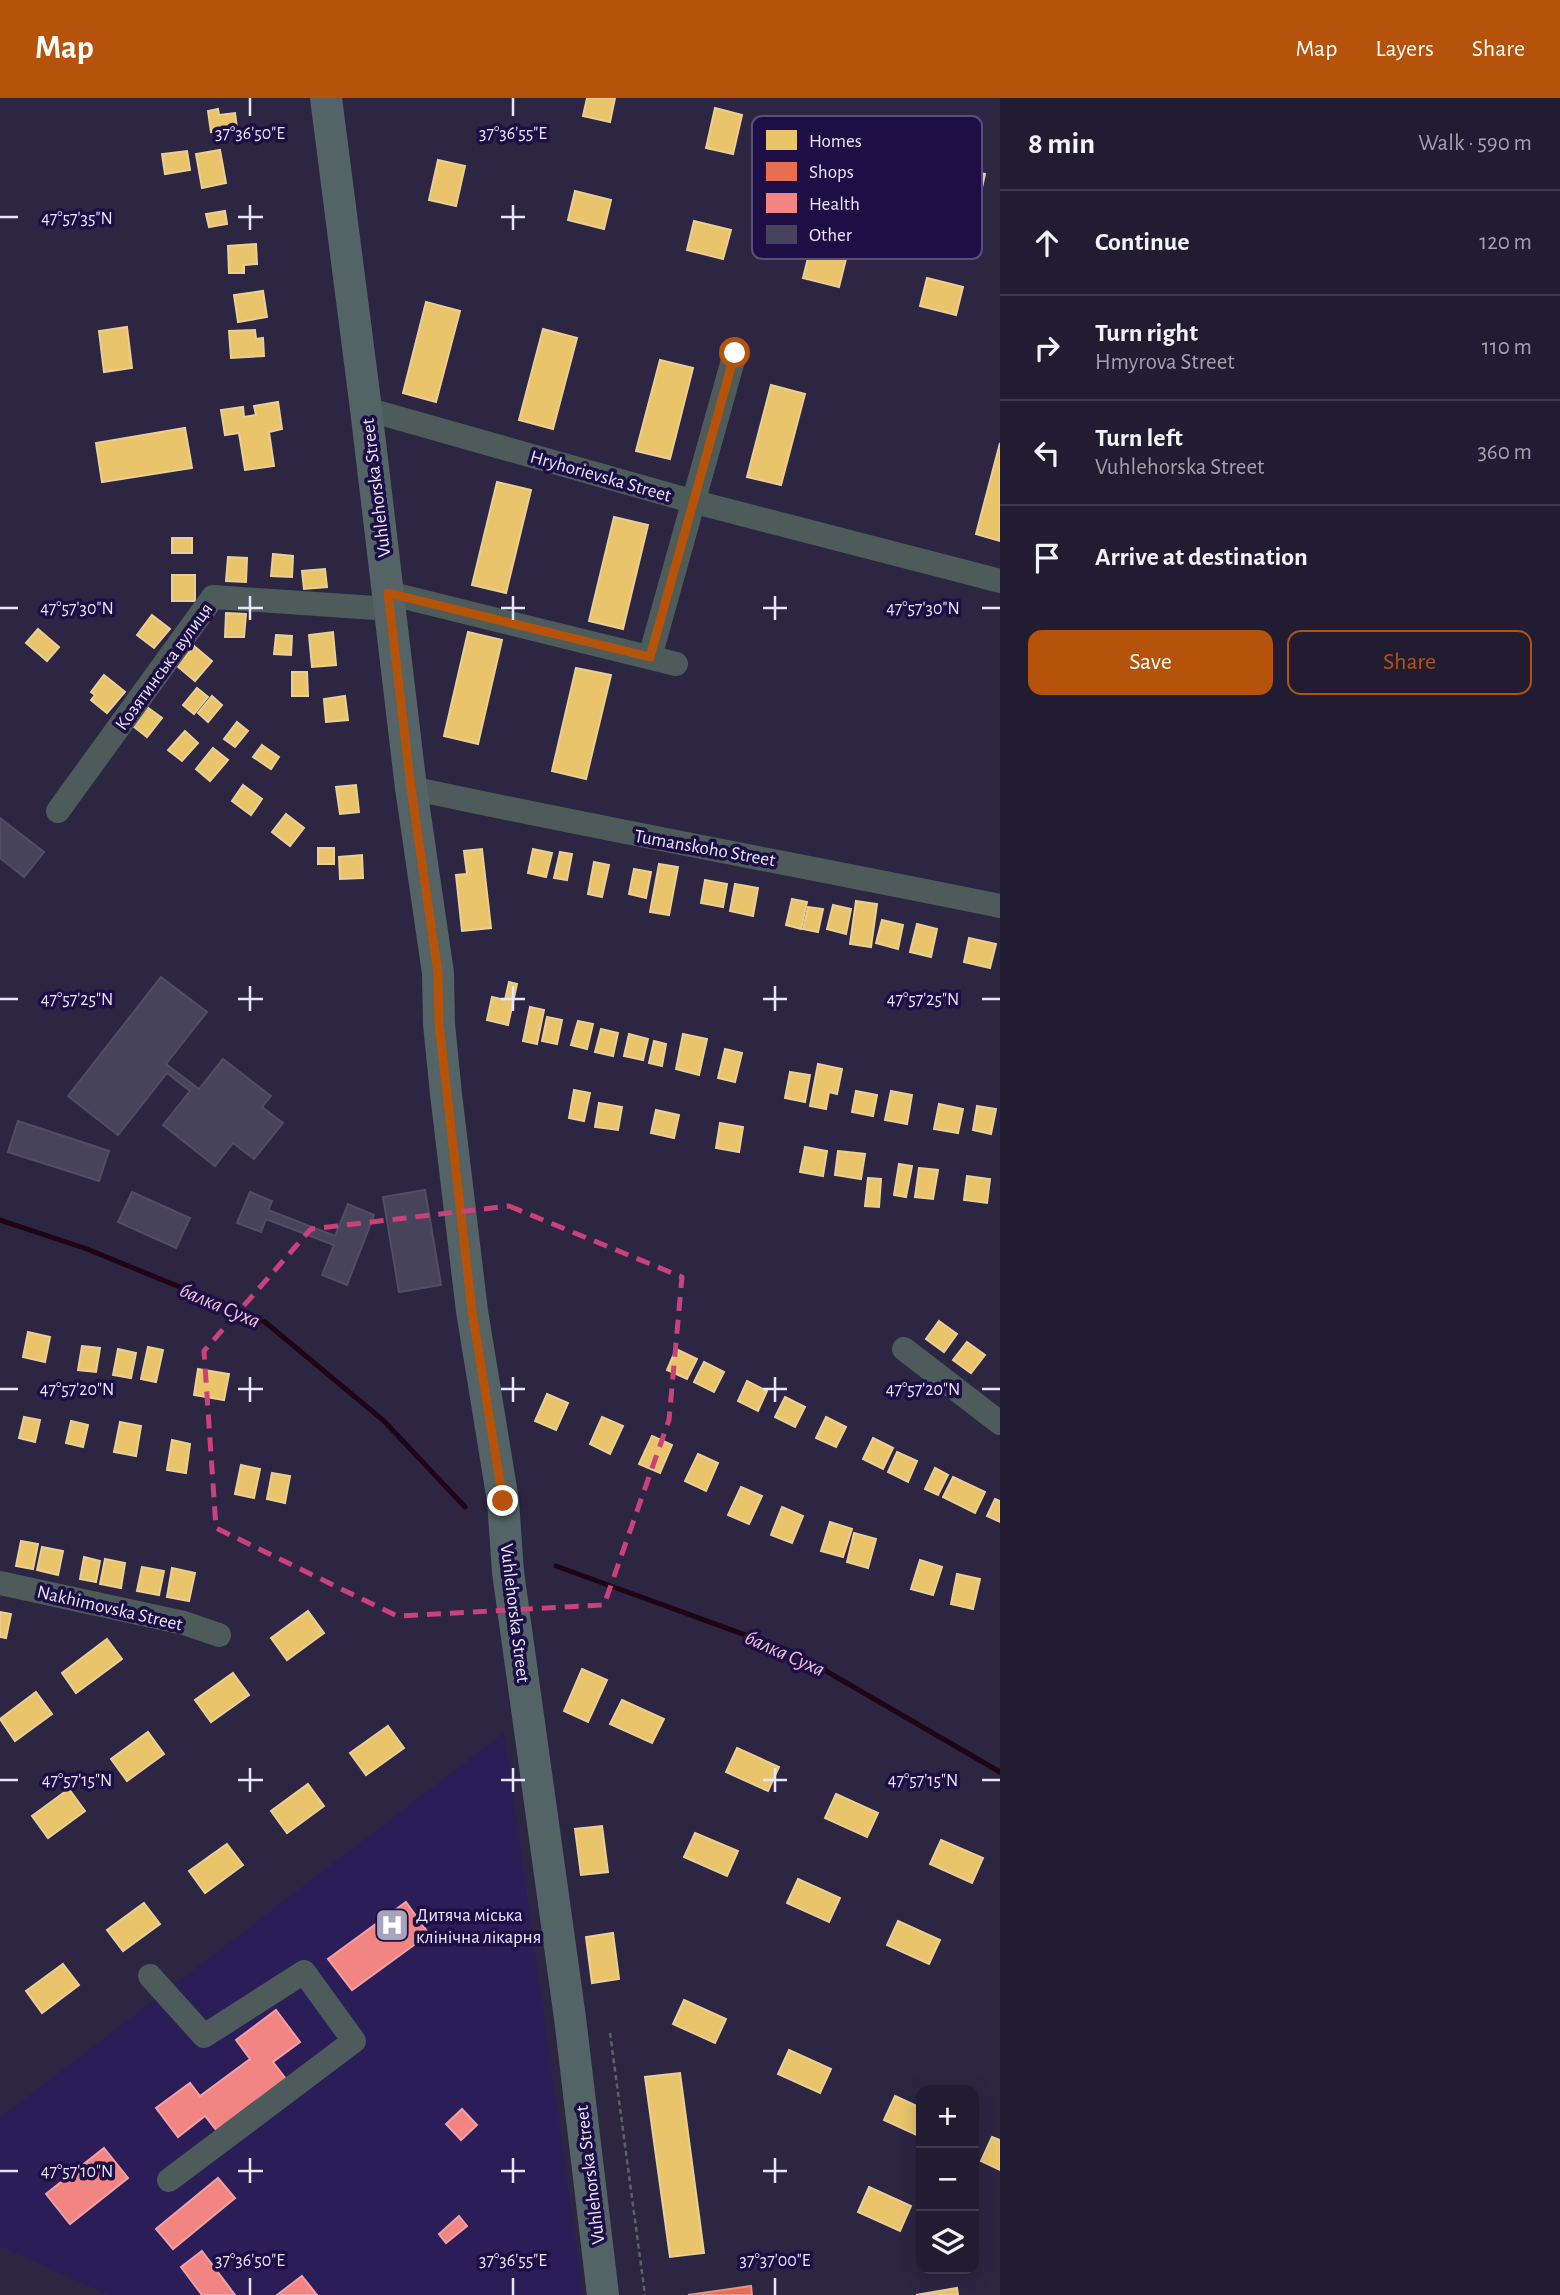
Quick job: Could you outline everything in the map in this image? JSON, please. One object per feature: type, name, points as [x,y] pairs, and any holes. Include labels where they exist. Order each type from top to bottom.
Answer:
[{"type":"main road","name":"Vuhlehorska Street","points":[[326,98],[411,788],[438,973],[439,1024],[471,1297],[503,1501],[508,1572],[570,2018],[603,2295]]},
{"type":"street","points":[[650,657],[735,353]]},
{"type":"street","name":"Hryhorievska Street","points":[[366,409],[695,502],[1000,581]]},
{"type":"street","name":"Козятинська вулиця","points":[[58,811],[213,597],[389,601]]},
{"type":"street","points":[[389,601],[676,664]]},
{"type":"street","name":"Tumanskoho Street","points":[[411,788],[576,824],[784,862],[1000,906]]},
{"type":"street","points":[[904,1349],[1000,1423]]},
{"type":"street","name":"Nakhimovska Street","points":[[0,1583],[184,1623],[219,1634]]},
{"type":"street","points":[[150,1976],[204,2036],[303,1972],[354,2041],[169,2180]]},
{"type":"path","points":[[610,2033],[645,2295]]},
{"type":"highlighted area","points":[[509,1206],[682,1277],[669,1420],[604,1605],[397,1616],[216,1528],[204,1351],[311,1229]]},
{"type":"shaded area","name":"Дитяча міська клінічна лікарня","points":[[504,1733],[583,2295],[109,2295],[0,2246],[0,2118]]},
{"type":"building: Homes","points":[[587,98],[615,98],[610,122],[583,116]]},
{"type":"building: Homes","points":[[715,108],[742,115],[733,154],[706,148]]},
{"type":"building: Homes","points":[[218,109],[219,115],[235,113],[237,128],[211,132],[208,111]]},
{"type":"building: Homes","points":[[220,150],[226,183],[202,188],[196,154]]},
{"type":"building: Homes","points":[[187,151],[190,170],[165,174],[162,154]]},
{"type":"building: Homes","points":[[438,160],[465,166],[456,206],[429,200]]},
{"type":"building: Homes","points":[[575,191],[611,200],[604,229],[568,220]]},
{"type":"building: Homes","points":[[225,211],[227,224],[209,227],[206,214]]},
{"type":"building: Homes","points":[[694,221],[731,230],[723,259],[687,250]]},
{"type":"building: Homes","points":[[256,244],[257,264],[244,265],[244,273],[229,273],[228,246]]},
{"type":"building: Homes","points":[[808,259],[846,259],[839,287],[803,278]]},
{"type":"building: Homes","points":[[927,278],[963,287],[956,315],[920,306]]},
{"type":"building: Homes","points":[[263,291],[267,317],[238,322],[234,295]]},
{"type":"building: Homes","points":[[426,302],[460,311],[436,402],[403,393]]},
{"type":"building: Homes","points":[[127,327],[132,368],[104,372],[99,331]]},
{"type":"building: Homes","points":[[543,329],[577,338],[553,429],[519,420]]},
{"type":"building: Homes","points":[[255,330],[256,339],[263,338],[264,356],[231,358],[229,331]]},
{"type":"building: Homes","points":[[660,360],[693,368],[670,459],[636,451]]},
{"type":"building: Homes","points":[[771,385],[805,394],[781,485],[747,477]]},
{"type":"building: Homes","points":[[278,402],[282,429],[269,432],[274,466],[245,470],[239,433],[225,435],[221,410],[243,407],[244,417],[256,415],[254,406]]},
{"type":"building: Homes","points":[[185,428],[192,468],[102,482],[96,443]]},
{"type":"building: Homes","points":[[1000,443],[1000,541],[976,534]]},
{"type":"building: Homes","points":[[497,482],[531,490],[506,593],[472,585]]},
{"type":"building: Homes","points":[[614,517],[648,525],[623,629],[589,621]]},
{"type":"building: Homes","points":[[172,538],[192,538],[192,553],[172,553]]},
{"type":"building: Homes","points":[[273,554],[293,556],[292,577],[271,576]]},
{"type":"building: Homes","points":[[228,557],[247,558],[246,582],[226,581]]},
{"type":"building: Homes","points":[[325,569],[327,587],[304,589],[302,571]]},
{"type":"building: Homes","points":[[172,575],[195,575],[195,601],[172,601]]},
{"type":"building: Homes","points":[[226,613],[246,614],[244,637],[225,637]]},
{"type":"building: Homes","points":[[152,615],[170,629],[154,648],[137,635]]},
{"type":"building: Homes","points":[[38,629],[59,647],[47,661],[26,643]]},
{"type":"building: Homes","points":[[333,632],[336,665],[312,667],[309,635]]},
{"type":"building: Homes","points":[[468,632],[502,640],[478,744],[444,736]]},
{"type":"building: Homes","points":[[276,635],[292,636],[291,655],[274,654]]},
{"type":"building: Homes","points":[[194,646],[212,661],[195,681],[177,666]]},
{"type":"building: Homes","points":[[576,668],[611,675],[586,779],[552,771]]},
{"type":"building: Homes","points":[[292,672],[307,672],[308,696],[292,696]]},
{"type":"building: Homes","points":[[104,675],[125,692],[107,713],[91,700],[95,695],[91,692]]},
{"type":"building: Homes","points":[[197,688],[208,697],[194,714],[183,705]]},
{"type":"building: Homes","points":[[212,696],[222,705],[208,722],[198,713]]},
{"type":"building: Homes","points":[[345,696],[348,720],[326,722],[324,699]]},
{"type":"building: Homes","points":[[147,707],[162,718],[147,737],[133,726]]},
{"type":"building: Homes","points":[[237,722],[248,731],[235,747],[224,739]]},
{"type":"building: Homes","points":[[185,731],[198,743],[182,761],[168,750]]},
{"type":"building: Homes","points":[[262,745],[279,757],[271,769],[253,757]]},
{"type":"building: Homes","points":[[213,748],[228,760],[210,781],[196,769]]},
{"type":"building: Homes","points":[[243,785],[262,799],[251,815],[232,801]]},
{"type":"building: Homes","points":[[356,785],[359,812],[340,814],[336,787]]},
{"type":"building: Homes","points":[[286,814],[304,828],[290,846],[272,832]]},
{"type":"building: Homes","points":[[318,848],[334,848],[334,864],[318,864]]},
{"type":"building: Homes","points":[[482,849],[491,928],[462,931],[456,875],[467,874],[464,851]]},
{"type":"building: Homes","points":[[533,849],[552,853],[546,877],[528,873]]},
{"type":"building: Homes","points":[[560,852],[572,854],[567,880],[554,878]]},
{"type":"building: Homes","points":[[362,855],[363,878],[340,879],[339,857]]},
{"type":"building: Homes","points":[[594,862],[609,865],[602,897],[588,894]]},
{"type":"building: Homes","points":[[659,864],[678,867],[669,915],[650,912]]},
{"type":"building: Homes","points":[[634,869],[651,872],[646,898],[629,894]]},
{"type":"building: Homes","points":[[705,880],[727,884],[723,907],[701,903]]},
{"type":"building: Homes","points":[[735,884],[758,888],[753,916],[730,911]]},
{"type":"building: Homes","points":[[792,899],[807,902],[801,929],[786,925]]},
{"type":"building: Homes","points":[[856,901],[877,904],[871,947],[850,944]]},
{"type":"building: Homes","points":[[833,905],[851,909],[846,934],[827,929]]},
{"type":"building: Homes","points":[[808,907],[823,909],[818,932],[803,929]]},
{"type":"building: Homes","points":[[882,920],[903,925],[898,949],[876,943]]},
{"type":"building: Homes","points":[[917,924],[937,929],[931,957],[910,952]]},
{"type":"building: Homes","points":[[969,938],[996,944],[990,968],[964,962]]},
{"type":"building: Homes","points":[[509,982],[517,984],[508,1025],[487,1020],[492,997],[505,1000]]},
{"type":"building: Homes","points":[[530,1007],[544,1010],[537,1044],[523,1041]]},
{"type":"building: Homes","points":[[547,1017],[562,1020],[557,1044],[542,1041]]},
{"type":"building: Homes","points":[[578,1021],[593,1024],[587,1049],[571,1045]]},
{"type":"building: Homes","points":[[601,1029],[618,1033],[613,1056],[595,1052]]},
{"type":"building: Homes","points":[[629,1034],[648,1039],[643,1060],[624,1056]]},
{"type":"building: Homes","points":[[683,1034],[707,1039],[699,1075],[676,1069]]},
{"type":"building: Homes","points":[[654,1041],[666,1044],[662,1066],[649,1063]]},
{"type":"building: Homes","points":[[725,1049],[742,1053],[735,1082],[718,1078]]},
{"type":"building: Homes","points":[[818,1064],[842,1069],[837,1094],[829,1092],[826,1109],[810,1106]]},
{"type":"building: Homes","points":[[790,1072],[810,1075],[805,1102],[785,1098]]},
{"type":"building: Homes","points":[[574,1090],[590,1093],[584,1121],[569,1118]]},
{"type":"building: Homes","points":[[856,1091],[877,1095],[873,1116],[852,1112]]},
{"type":"building: Homes","points":[[891,1091],[912,1095],[907,1124],[885,1120]]},
{"type":"building: Homes","points":[[599,1103],[622,1107],[618,1130],[595,1127]]},
{"type":"building: Homes","points":[[939,1104],[963,1109],[958,1133],[934,1129]]},
{"type":"building: Homes","points":[[977,1106],[996,1109],[991,1134],[973,1130]]},
{"type":"building: Homes","points":[[656,1110],[679,1115],[674,1138],[651,1133]]},
{"type":"building: Homes","points":[[720,1123],[743,1127],[739,1152],[716,1148]]},
{"type":"building: Homes","points":[[805,1147],[827,1151],[823,1176],[800,1172]]},
{"type":"building: Homes","points":[[838,1151],[865,1154],[861,1179],[835,1175]]},
{"type":"building: Homes","points":[[899,1164],[912,1166],[906,1197],[894,1195]]},
{"type":"building: Homes","points":[[919,1168],[938,1170],[933,1199],[915,1197]]},
{"type":"building: Homes","points":[[967,1176],[990,1179],[987,1203],[964,1200]]},
{"type":"building: Homes","points":[[868,1178],[881,1179],[879,1207],[865,1206]]},
{"type":"building: Homes","points":[[939,1321],[957,1334],[944,1352],[926,1339]]},
{"type":"building: Homes","points":[[28,1332],[50,1337],[45,1362],[23,1357]]},
{"type":"building: Homes","points":[[967,1342],[985,1355],[971,1373],[953,1360]]},
{"type":"building: Homes","points":[[82,1346],[100,1348],[96,1372],[78,1370]]},
{"type":"building: Homes","points":[[148,1347],[163,1350],[156,1382],[141,1379]]},
{"type":"building: Homes","points":[[118,1349],[136,1353],[131,1378],[113,1375]]},
{"type":"building: Homes","points":[[676,1349],[697,1359],[687,1379],[667,1370]]},
{"type":"building: Homes","points":[[704,1362],[724,1372],[714,1392],[694,1382]]},
{"type":"building: Homes","points":[[198,1369],[229,1374],[224,1400],[194,1395]]},
{"type":"building: Homes","points":[[747,1381],[767,1391],[758,1411],[738,1401]]},
{"type":"building: Homes","points":[[547,1394],[568,1403],[556,1430],[535,1421]]},
{"type":"building: Homes","points":[[785,1397],[805,1407],[795,1427],[775,1417]]},
{"type":"building: Homes","points":[[24,1417],[40,1420],[35,1442],[19,1438]]},
{"type":"building: Homes","points":[[602,1417],[623,1426],[610,1454],[590,1444]]},
{"type":"building: Homes","points":[[826,1417],[846,1427],[836,1447],[816,1438]]},
{"type":"building: Homes","points":[[71,1421],[88,1425],[83,1447],[66,1443]]},
{"type":"building: Homes","points":[[120,1422],[141,1426],[136,1456],[114,1452]]},
{"type":"building: Homes","points":[[652,1436],[672,1445],[660,1473],[639,1464]]},
{"type":"building: Homes","points":[[873,1438],[893,1448],[883,1469],[863,1459]]},
{"type":"building: Homes","points":[[172,1440],[190,1444],[186,1473],[167,1470]]},
{"type":"building: Homes","points":[[897,1452],[917,1461],[908,1482],[888,1472]]},
{"type":"building: Homes","points":[[698,1454],[718,1463],[706,1491],[685,1481]]},
{"type":"building: Homes","points":[[241,1465],[260,1469],[254,1498],[235,1494]]},
{"type":"building: Homes","points":[[935,1468],[948,1475],[938,1495],[925,1489]]},
{"type":"building: Homes","points":[[272,1473],[290,1476],[285,1503],[267,1499]]},
{"type":"building: Homes","points":[[953,1477],[985,1492],[975,1513],[943,1497]]},
{"type":"building: Homes","points":[[741,1487],[762,1496],[749,1524],[728,1515]]},
{"type":"building: Homes","points":[[995,1499],[1000,1501],[1000,1522],[987,1516]]},
{"type":"building: Homes","points":[[782,1507],[803,1516],[792,1543],[771,1535]]},
{"type":"building: Homes","points":[[830,1522],[852,1529],[843,1557],[821,1551]]},
{"type":"building: Homes","points":[[854,1533],[876,1539],[868,1568],[847,1562]]},
{"type":"building: Homes","points":[[21,1541],[38,1544],[33,1569],[16,1566]]},
{"type":"building: Homes","points":[[42,1547],[63,1551],[58,1575],[37,1570]]},
{"type":"building: Homes","points":[[84,1557],[100,1561],[96,1582],[80,1579]]},
{"type":"building: Homes","points":[[105,1559],[125,1563],[121,1588],[100,1584]]},
{"type":"building: Homes","points":[[920,1560],[942,1567],[933,1595],[911,1589]]},
{"type":"building: Homes","points":[[142,1567],[164,1571],[159,1595],[137,1591]]},
{"type":"building: Homes","points":[[172,1568],[195,1573],[189,1601],[167,1597]]},
{"type":"building: Homes","points":[[957,1574],[980,1579],[973,1609],[951,1604]]},
{"type":"building: Homes","points":[[308,1611],[324,1633],[287,1660],[271,1638]]},
{"type":"building: Homes","points":[[0,1612],[11,1614],[6,1638],[0,1637]]},
{"type":"building: Homes","points":[[107,1639],[122,1659],[76,1693],[62,1673]]},
{"type":"building: Homes","points":[[582,1669],[607,1680],[588,1722],[564,1711]]},
{"type":"building: Homes","points":[[233,1673],[249,1695],[211,1722],[195,1700]]},
{"type":"building: Homes","points":[[36,1692],[52,1714],[15,1741],[0,1719]]},
{"type":"building: Homes","points":[[622,1700],[664,1719],[652,1743],[610,1724]]},
{"type":"building: Homes","points":[[388,1726],[404,1748],[366,1775],[350,1753]]},
{"type":"building: Homes","points":[[148,1732],[164,1754],[127,1781],[111,1759]]},
{"type":"building: Homes","points":[[737,1748],[779,1767],[768,1791],[726,1772]]},
{"type":"building: Homes","points":[[308,1784],[324,1806],[287,1833],[271,1811]]},
{"type":"building: Homes","points":[[69,1789],[85,1811],[48,1838],[32,1816]]},
{"type":"building: Homes","points":[[836,1794],[878,1813],[867,1837],[825,1818]]},
{"type":"building: Homes","points":[[602,1826],[608,1872],[581,1875],[575,1829]]},
{"type":"building: Homes","points":[[695,1833],[738,1851],[727,1876],[684,1857]]},
{"type":"building: Homes","points":[[941,1840],[983,1858],[972,1883],[930,1864]]},
{"type":"building: Homes","points":[[227,1844],[243,1865],[205,1893],[189,1871]]},
{"type":"building: Homes","points":[[798,1879],[840,1898],[829,1922],[787,1903]]},
{"type":"building: Homes","points":[[144,1903],[160,1924],[123,1951],[107,1930]]},
{"type":"building: Homes","points":[[898,1921],[940,1940],[929,1964],[887,1945]]},
{"type":"building: Homes","points":[[613,1933],[619,1979],[592,1983],[586,1937]]},
{"type":"building: Homes","points":[[63,1964],[79,1985],[42,2013],[26,1991]]},
{"type":"building: Homes","points":[[684,2000],[726,2019],[715,2043],[673,2024]]},
{"type":"building: Homes","points":[[789,2050],[831,2069],[820,2093],[778,2074]]},
{"type":"building: Homes","points":[[680,2073],[704,2253],[670,2257],[645,2077]]},
{"type":"building: Homes","points":[[895,2096],[916,2106],[916,2135],[884,2120]]},
{"type":"building: Homes","points":[[992,2137],[1000,2140],[1000,2170],[981,2161]]},
{"type":"building: Homes","points":[[869,2187],[911,2206],[900,2231],[858,2212]]},
{"type":"building: Homes","points":[[957,2288],[958,2295],[916,2295]]},
{"type":"building: Shops","points":[[751,2286],[752,2295],[688,2295]]},
{"type":"building: Health","points":[[406,1902],[429,1934],[352,1990],[328,1959]]},
{"type":"building: Health","points":[[276,2010],[300,2042],[273,2062],[286,2079],[217,2131],[205,2116],[178,2137],[156,2108],[190,2083],[200,2096],[250,2059],[236,2040]]},
{"type":"building: Health","points":[[462,2109],[477,2125],[461,2140],[446,2124]]},
{"type":"building: Health","points":[[104,2148],[128,2178],[70,2224],[46,2194]]},
{"type":"building: Health","points":[[218,2178],[235,2198],[173,2249],[156,2229]]},
{"type":"building: Health","points":[[459,2216],[467,2226],[446,2243],[439,2234]]},
{"type":"building: Health","points":[[202,2251],[235,2295],[202,2295],[181,2267]]},
{"type":"building: Health","points":[[302,2276],[317,2295],[277,2295]]},
{"type":"building: Other","points":[[0,818],[44,852],[24,877],[0,858]]},
{"type":"building: Other","points":[[161,977],[207,1012],[166,1064],[199,1089],[223,1059],[271,1096],[262,1107],[283,1123],[254,1159],[233,1143],[215,1166],[163,1125],[190,1091],[167,1073],[118,1135],[68,1096]]},
{"type":"building: Other","points":[[18,1121],[109,1151],[99,1181],[8,1152]]},
{"type":"building: Other","points":[[425,1190],[441,1285],[399,1292],[383,1197]]},
{"type":"building: Other","points":[[132,1192],[190,1218],[176,1248],[118,1222]]},
{"type":"building: Other","points":[[250,1192],[272,1201],[268,1210],[335,1236],[348,1204],[374,1215],[347,1285],[322,1275],[334,1245],[266,1219],[261,1232],[237,1223]]},
{"type":"waterway","name":"балка Суха","points":[[0,1220],[87,1249],[265,1322],[384,1421],[465,1507]]},
{"type":"waterway","name":"балка Суха","points":[[556,1566],[795,1653],[1000,1772]]},
{"type":"place","name":"Дитяча міська клінічна лікарня","points":[[392,1925]]},
{"type":"route","points":[[503,1501],[472,1311],[439,1024],[438,973],[411,788],[388,593],[650,657],[735,353]]}]
